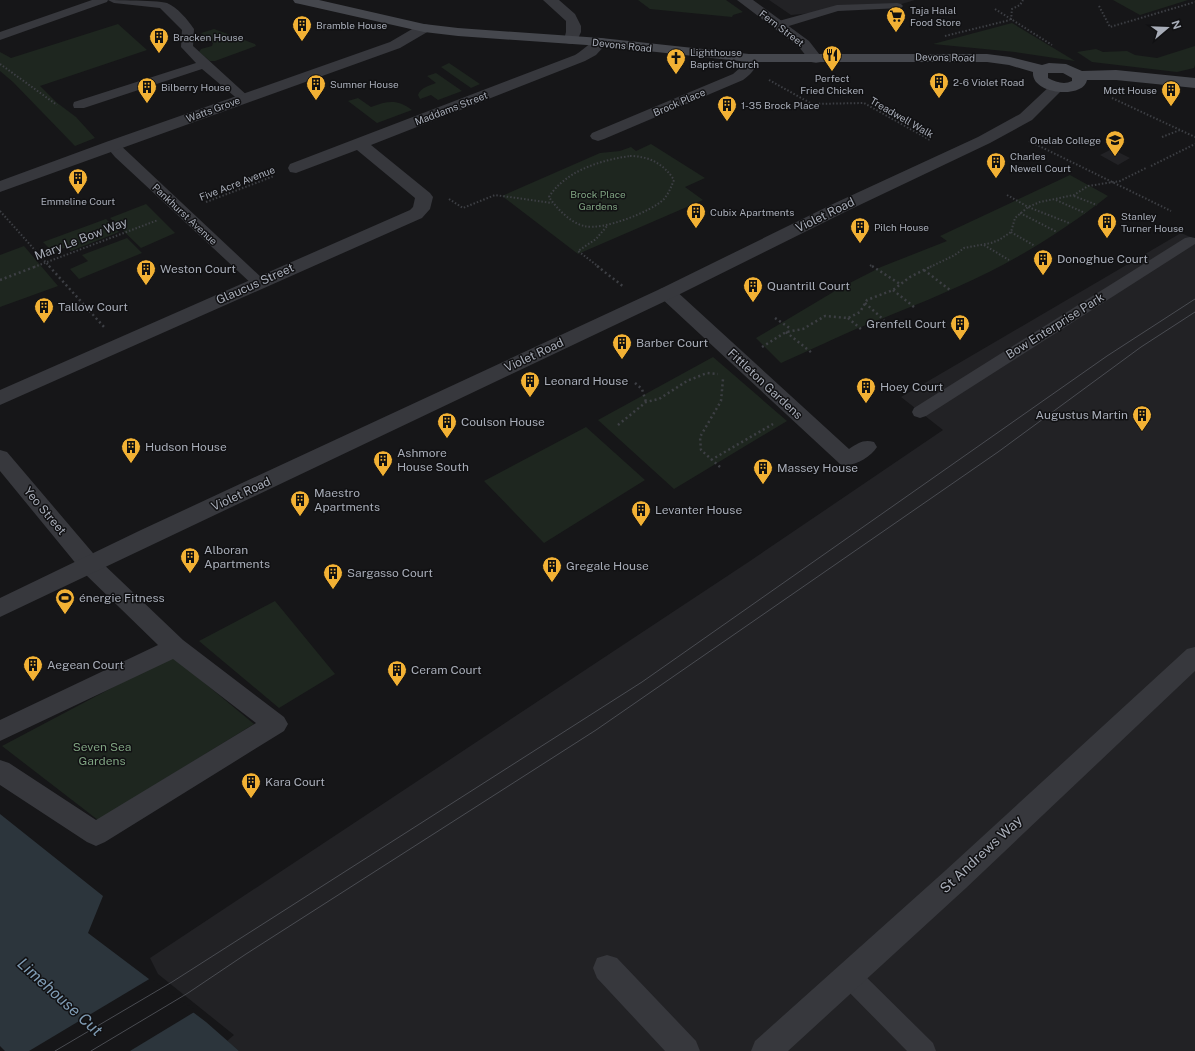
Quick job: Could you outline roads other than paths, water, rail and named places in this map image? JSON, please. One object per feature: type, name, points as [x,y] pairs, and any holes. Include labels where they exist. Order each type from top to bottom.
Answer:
[{"type":"main road","name":"Devons Road","points":[[300,0],[424,28],[601,42],[748,63],[816,59],[913,57],[987,58],[1010,61],[1042,70],[1057,68],[1066,69],[1079,76],[1116,75],[1195,83]]},
{"type":"main road","points":[[1042,70],[1039,76],[1041,80],[1057,87],[1069,87],[1077,84],[1080,79],[1079,76]]},
{"type":"street","points":[[550,0],[573,19],[575,31],[571,40]]},
{"type":"street","name":"Fern Street","points":[[744,0],[804,44],[816,59]]},
{"type":"street","name":"Watts Grove","points":[[0,186],[395,45],[424,28]]},
{"type":"street","name":"Maddams Street","points":[[296,168],[580,58],[591,52],[601,42]]},
{"type":"street","name":"Brock Place","points":[[598,136],[738,77],[748,63]]},
{"type":"street","name":"Violet Road","points":[[0,608],[90,566],[149,536],[667,293],[841,207],[1009,127],[1032,113],[1057,87]]},
{"type":"street","name":"Glaucus Street","points":[[0,398],[416,214],[421,209],[424,197],[359,144]]},
{"type":"street","name":"Fittleton Gardens","points":[[667,293],[794,411],[841,464],[867,447]]},
{"type":"street","name":"Yeo Street","points":[[0,457],[90,566]]},
{"type":"street","points":[[0,771],[96,834],[275,724],[175,647],[90,566]]},
{"type":"street","points":[[0,731],[175,647]]},
{"type":"street","name":"St Andrews Way","points":[[766,1051],[956,878],[1195,656]]},
{"type":"street","points":[[607,968],[685,1051]]},
{"type":"lane","points":[[0,36],[103,0]]},
{"type":"lane","points":[[114,0],[162,5],[172,12],[188,29],[186,47],[244,98]]},
{"type":"lane","points":[[779,25],[837,8],[897,6]]},
{"type":"lane","points":[[80,105],[204,64]]},
{"type":"lane","name":"Pankhurst Avenue","points":[[112,145],[259,283]]},
{"type":"lane","name":"Bow Enterprise Park","points":[[920,412],[1190,240]]},
{"type":"lane","points":[[849,976],[924,1051]]},
{"type":"water","name":"Limehouse Cut","points":[[0,814],[103,896],[88,933],[206,1022],[239,1051],[5,1051],[0,1046]]},
{"type":"tram line","points":[[55,1051],[172,982],[642,682],[1107,356],[1195,299]]},
{"type":"tram line","points":[[91,1051],[188,993],[246,954],[596,730],[998,452],[1141,347],[1195,312]]},
{"type":"place","name":"Taja Halal Food Store","points":[[896,33]]},
{"type":"place","name":"Bramble House","points":[[302,42]]},
{"type":"place","name":"Bracken House","points":[[159,54]]},
{"type":"place","name":"Perfect Fried Chicken","points":[[832,72]]},
{"type":"place","name":"Lighthouse Baptist Church","points":[[676,75]]},
{"type":"place","name":"2-6 Violet Road","points":[[939,99]]},
{"type":"place","name":"Sumner House","points":[[316,101]]},
{"type":"place","name":"Bilberry House","points":[[147,104]]},
{"type":"place","name":"Mott House","points":[[1171,107]]},
{"type":"place","name":"1-35 Brock Place","points":[[727,122]]},
{"type":"place","name":"Onelab College","points":[[1115,157]]},
{"type":"place","name":"Charles Newell Court","points":[[996,179]]},
{"type":"place","name":"Emmeline Court","points":[[78,195]]},
{"type":"place","name":"Cubix Apartments","points":[[696,229]]},
{"type":"place","name":"Stanley Turner House","points":[[1107,239]]},
{"type":"place","name":"Pilch House","points":[[860,244]]},
{"type":"place","name":"Donoghue Court","points":[[1043,276]]},
{"type":"place","name":"Weston Court","points":[[146,286]]},
{"type":"place","name":"Quantrill Court","points":[[753,303]]},
{"type":"place","name":"Tallow Court","points":[[44,324]]},
{"type":"place","name":"Grenfell Court","points":[[960,341]]},
{"type":"place","name":"Barber Court","points":[[622,360]]},
{"type":"place","name":"Leonard House","points":[[530,398]]},
{"type":"place","name":"Hoey Court","points":[[866,404]]},
{"type":"place","name":"Augustus Martin","points":[[1142,432]]},
{"type":"place","name":"Coulson House","points":[[447,439]]},
{"type":"place","name":"Hudson House","points":[[131,464]]},
{"type":"place","name":"Ashmore House South","points":[[383,477]]},
{"type":"place","name":"Massey House","points":[[763,485]]},
{"type":"place","name":"Maestro Apartments","points":[[300,517]]},
{"type":"place","name":"Levanter House","points":[[641,527]]},
{"type":"place","name":"Alboran Apartments","points":[[190,574]]},
{"type":"place","name":"Gregale House","points":[[552,583]]},
{"type":"place","name":"Sargasso Court","points":[[333,590]]},
{"type":"place","name":"énergie Fitness","points":[[65,615]]},
{"type":"place","name":"Aegean Court","points":[[33,682]]},
{"type":"place","name":"Ceram Court","points":[[397,687]]},
{"type":"place","name":"Kara Court","points":[[251,799]]},
{"type":"park label","name":"Brock Place Gardens","points":[[598,200]]},
{"type":"park label","name":"Seven Sea Gardens","points":[[102,754]]}]
